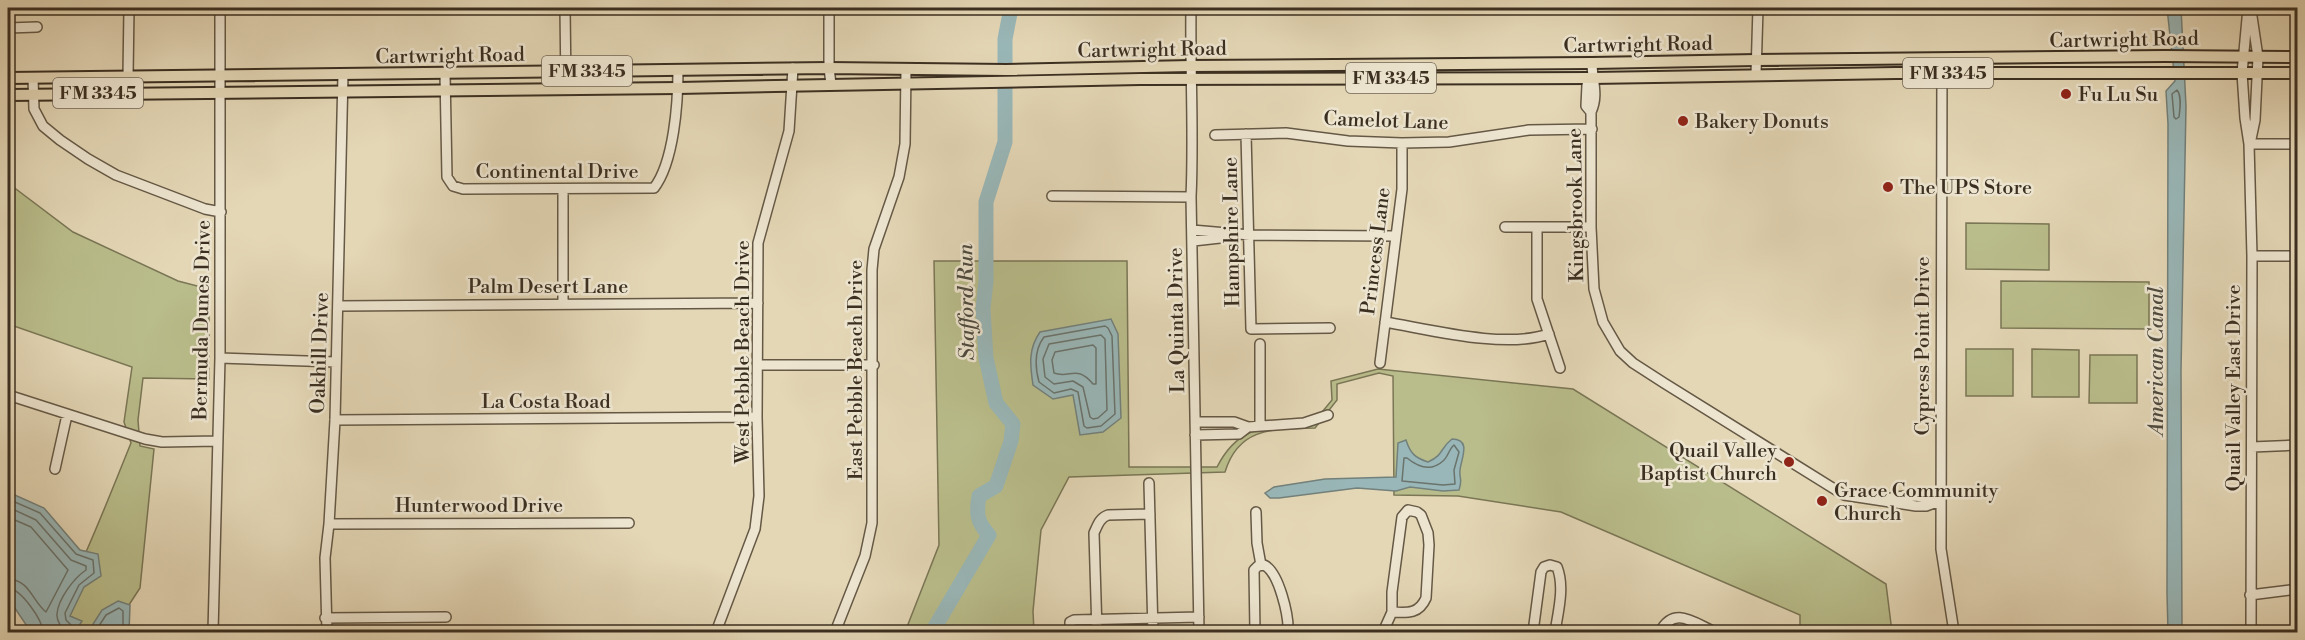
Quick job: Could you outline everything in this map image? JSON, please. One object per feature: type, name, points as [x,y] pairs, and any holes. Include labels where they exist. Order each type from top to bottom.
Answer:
[{"type":"main road","name":"Cartwright Road","points":[[8,94],[678,88],[961,82],[1190,66],[2165,56],[2298,57]]},
{"type":"main road","name":"Cartwright Road","points":[[8,78],[793,68],[968,69],[1047,75],[1191,78],[1592,78],[1756,74],[2298,73]]},
{"type":"street","points":[[129,8],[129,76]]},
{"type":"street","name":"Bermuda Dunes Drive","points":[[213,633],[220,358],[220,8]]},
{"type":"street","points":[[565,8],[566,88]]},
{"type":"street","points":[[829,8],[831,84]]},
{"type":"street","name":"La Quinta Drive","points":[[1191,8],[1190,66],[1193,138],[1191,197],[1199,633]]},
{"type":"street","points":[[1756,74],[1758,8]]},
{"type":"street","name":"Quail Valley East Drive","points":[[2249,8],[2242,56],[2242,73],[2249,144],[2252,256],[2251,633]]},
{"type":"street","name":"Quail Valley East Drive","points":[[2249,8],[2258,57],[2255,120],[2249,144]]},
{"type":"street","points":[[8,28],[37,27]]},
{"type":"street","name":"Cypress Point Drive","points":[[1942,59],[1941,549],[1954,633]]},
{"type":"street","name":"Kingsbrook Lane","points":[[1592,63],[1592,78],[1596,85],[1591,112],[1591,227],[1594,289],[1599,311],[1609,334],[1620,351],[1633,363],[1844,495],[1878,501],[1906,496],[1926,496],[1940,501]]},
{"type":"street","name":"West Pebble Beach Drive","points":[[716,633],[755,529],[759,496],[758,243],[789,131],[793,68]]},
{"type":"street","name":"Continental Drive","points":[[445,74],[447,177],[453,186],[463,189],[654,188],[661,179],[669,150],[678,88],[678,70]]},
{"type":"street","name":"East Pebble Beach Drive","points":[[835,633],[864,555],[872,523],[874,365],[872,270],[874,249],[899,177],[904,144],[906,70]]},
{"type":"street","name":"Oakhill Drive","points":[[327,633],[325,558],[335,420],[343,74]]},
{"type":"street","points":[[33,78],[34,110],[43,126],[88,159],[116,175],[205,209],[221,212]]},
{"type":"street","name":"Camelot Lane","points":[[1215,135],[1286,133],[1348,141],[1402,143],[1449,142],[1529,130],[1592,129]]},
{"type":"street","name":"Hampshire Lane","points":[[1246,134],[1251,329],[1330,328]]},
{"type":"street","name":"Princess Lane","points":[[1380,363],[1402,189],[1402,143]]},
{"type":"street","points":[[2249,144],[2298,144]]},
{"type":"street","points":[[563,189],[563,304]]},
{"type":"street","points":[[1052,196],[1191,197]]},
{"type":"street","points":[[1505,227],[1591,227]]},
{"type":"street","points":[[1537,227],[1537,299],[1560,368]]},
{"type":"street","points":[[1192,230],[1250,235],[1396,236]]},
{"type":"street","points":[[1193,241],[1250,235]]},
{"type":"street","points":[[2252,256],[2298,256]]},
{"type":"street","name":"Palm Desert Lane","points":[[339,306],[758,303]]},
{"type":"street","points":[[1385,322],[1458,335],[1518,340],[1532,340],[1548,334]]},
{"type":"street","points":[[1260,344],[1260,426]]},
{"type":"street","points":[[220,358],[336,362]]},
{"type":"street","points":[[759,365],[874,365]]},
{"type":"street","points":[[8,395],[145,439],[162,442],[218,441]]},
{"type":"street","points":[[55,469],[67,415]]},
{"type":"street","points":[[1195,422],[1234,422],[1248,427],[1304,423],[1328,415]]},
{"type":"street","name":"La Costa Road","points":[[335,420],[757,417]]},
{"type":"street","points":[[1195,435],[1239,434],[1248,427]]},
{"type":"street","points":[[2252,447],[2298,446]]},
{"type":"street","points":[[1149,483],[1153,633]]},
{"type":"street","points":[[1383,633],[1392,612],[1392,592],[1402,517],[1408,510],[1421,515],[1428,533],[1426,598],[1423,605],[1414,612],[1392,612]]},
{"type":"street","points":[[1256,512],[1257,543],[1262,565],[1274,572],[1289,623],[1288,633]]},
{"type":"street","points":[[1096,633],[1095,532],[1098,524],[1102,517],[1108,514],[1150,514]]},
{"type":"street","name":"Hunterwood Drive","points":[[329,524],[629,523]]},
{"type":"street","points":[[1247,633],[1256,632],[1254,570],[1262,565]]},
{"type":"street","points":[[1533,633],[1541,572],[1544,567],[1550,565],[1557,567],[1560,578],[1555,633]]},
{"type":"street","points":[[2250,595],[2298,589]]},
{"type":"street","points":[[325,618],[446,617]]},
{"type":"street","points":[[1070,633],[1070,622],[1074,620],[1199,617]]},
{"type":"street","points":[[1660,633],[1668,621],[1675,617],[1683,618],[1715,633]]},
{"type":"green space","points":[[8,183],[73,232],[178,281],[209,289],[209,379],[143,378],[138,420],[140,446],[154,449],[140,588],[121,617],[122,632],[46,632],[81,563],[131,443],[124,422],[132,367],[8,324]]},
{"type":"green space","points":[[1966,223],[2049,224],[2049,270],[1966,269]]},
{"type":"green space","points":[[934,261],[1127,261],[1129,467],[1217,467],[1226,452],[1246,435],[1269,427],[1313,423],[1332,400],[1331,381],[1378,369],[1573,389],[1886,584],[1892,632],[1800,632],[1800,615],[1561,512],[1458,496],[1394,495],[1393,376],[1379,373],[1337,384],[1337,400],[1315,428],[1273,430],[1249,438],[1231,457],[1225,472],[1069,477],[1041,530],[1033,611],[1034,632],[905,632],[939,545]]},
{"type":"green space","points":[[2001,281],[2149,282],[2149,329],[2001,328]]},
{"type":"green space","points":[[1966,349],[2013,349],[2013,396],[1966,396]]},
{"type":"green space","points":[[2032,349],[2079,350],[2079,397],[2032,397]]},
{"type":"green space","points":[[2090,355],[2137,355],[2137,403],[2089,403]]},
{"type":"water","name":"American Canal","points":[[2167,8],[2181,8],[2186,106],[2181,371],[2182,632],[2168,632],[2167,593],[2168,124],[2166,91],[2175,81]]},
{"type":"water","points":[[1111,319],[1118,334],[1121,418],[1103,432],[1080,435],[1073,395],[1053,399],[1033,385],[1031,364],[1033,345],[1040,332]]},
{"type":"water","points":[[1452,439],[1462,442],[1464,446],[1459,490],[1443,491],[1410,487],[1396,491],[1357,488],[1279,498],[1270,498],[1265,493],[1274,487],[1325,479],[1396,477],[1398,443],[1406,440],[1414,454],[1428,462],[1437,457]]},
{"type":"water","points":[[8,492],[44,508],[80,550],[98,554],[101,576],[84,587],[70,616],[82,621],[75,632],[31,632],[8,598]]},
{"type":"water","points":[[118,601],[130,605],[129,632],[88,632],[102,610]]},
{"type":"waterway","name":"Stafford Run","points":[[932,632],[989,535],[978,517],[979,496],[996,486],[1011,441],[1013,424],[996,403],[986,358],[983,309],[986,281],[986,202],[1005,142],[1005,39],[1011,8]]},
{"type":"place","name":"Fu Lu Su","points":[[2066,94]]},
{"type":"place","name":"Bakery Donuts","points":[[1683,121]]},
{"type":"place","name":"The UPS Store","points":[[1888,187]]},
{"type":"place","name":"Quail Valley Baptist Church","points":[[1789,462]]},
{"type":"place","name":"Grace Community Church","points":[[1822,501]]}]
